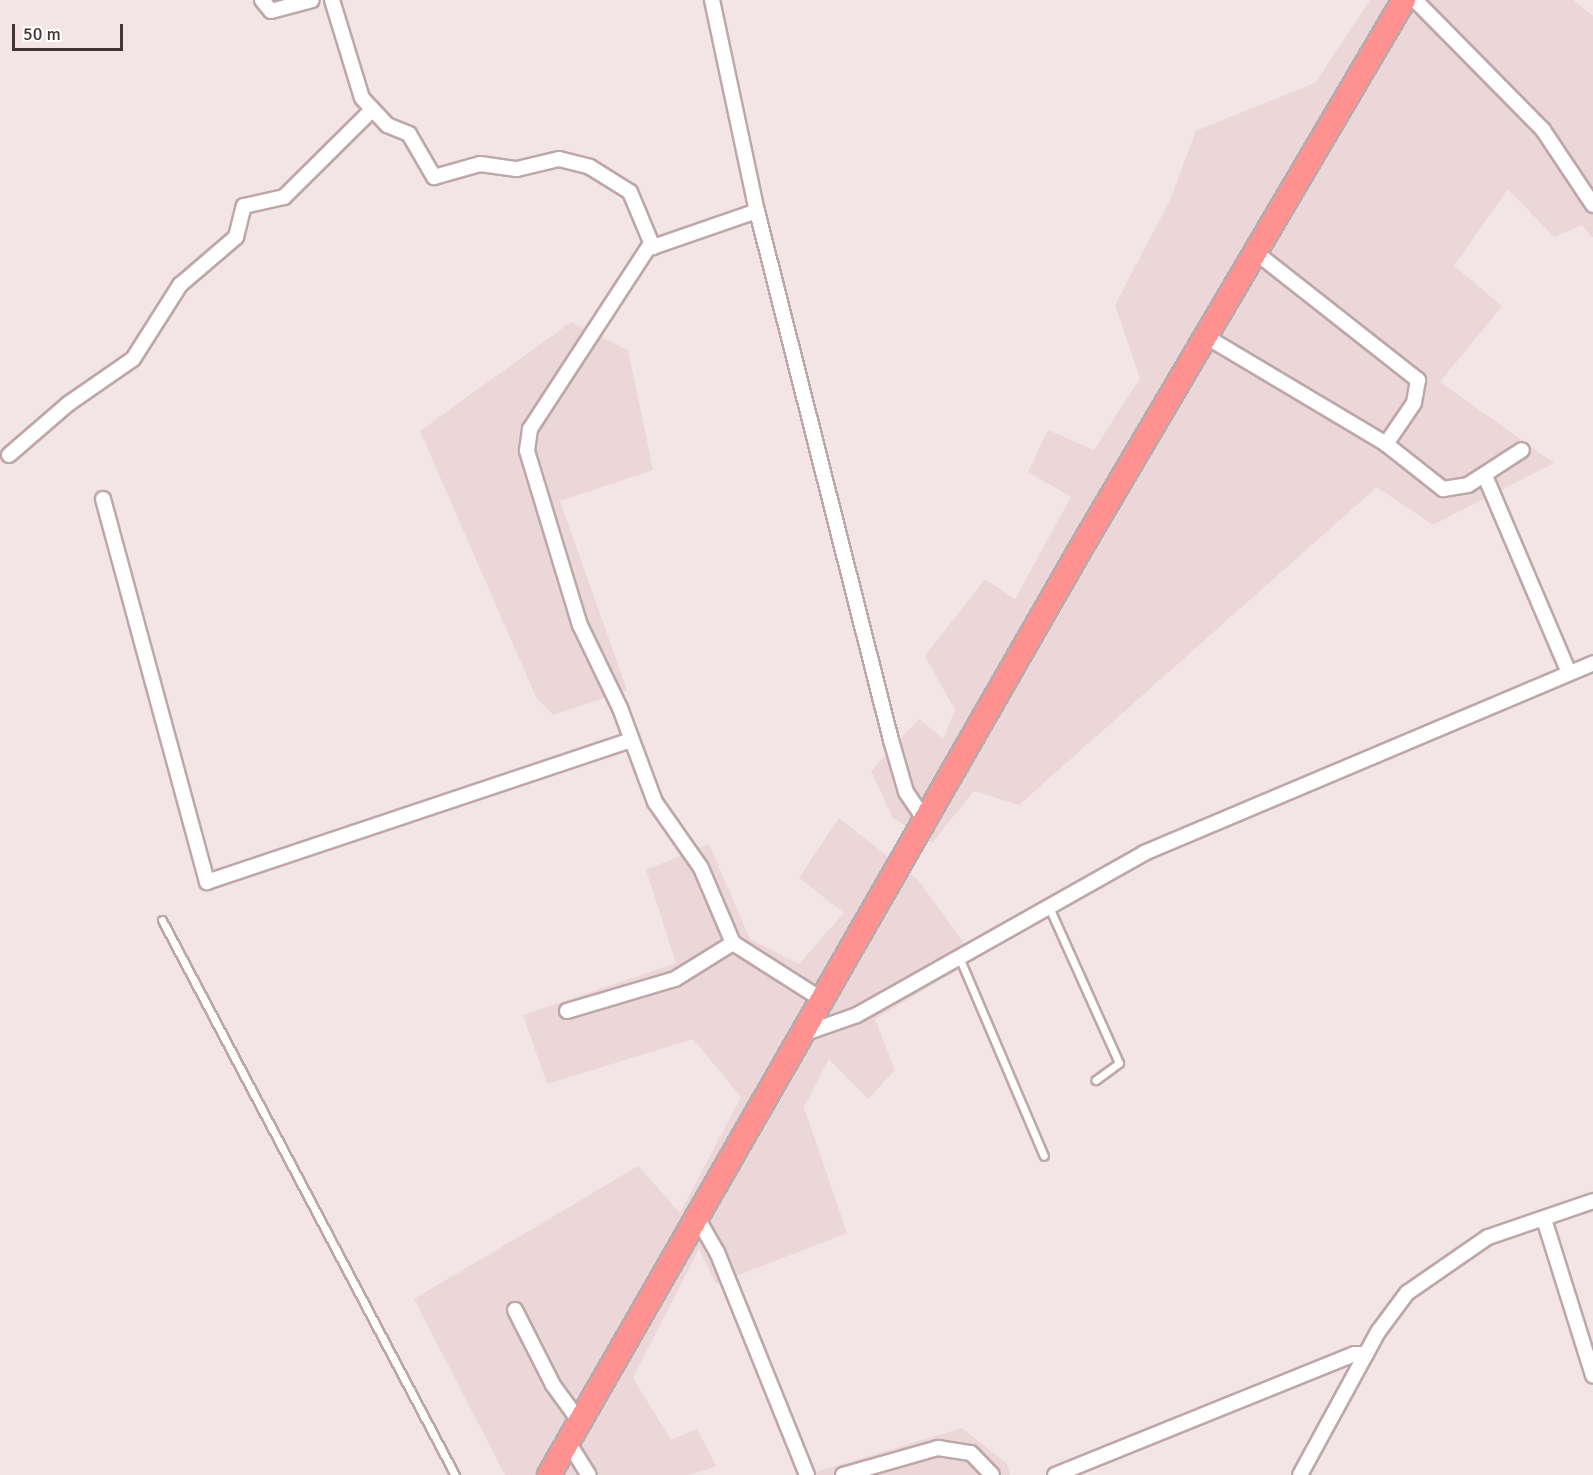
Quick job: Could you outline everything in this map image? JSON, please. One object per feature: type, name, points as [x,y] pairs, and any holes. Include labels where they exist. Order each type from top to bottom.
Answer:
[{"type":"main road","points":[[549,1475],[699,1221],[800,1035],[1254,251],[1404,0]]},
{"type":"street","points":[[262,0],[270,10],[312,0]]},
{"type":"street","points":[[332,0],[351,72],[371,111],[409,134],[422,164],[438,178],[480,164],[518,169],[559,159],[598,171],[630,192],[650,245]]},
{"type":"street","points":[[712,0],[757,211],[899,772],[913,806],[925,820]]},
{"type":"street","points":[[1415,0],[1543,130],[1593,205]]},
{"type":"street","points":[[9,455],[68,404],[133,359],[180,285],[236,237],[244,206],[284,197],[371,111]]},
{"type":"street","points":[[757,211],[650,245],[594,323],[527,440],[580,625],[656,802],[701,868],[733,943],[821,999]]},
{"type":"street","points":[[1254,251],[1418,380],[1418,394],[1386,444]]},
{"type":"street","points":[[1205,336],[1386,444],[1443,489],[1485,476],[1522,450]]},
{"type":"street","points":[[1485,476],[1569,673]]},
{"type":"street","points":[[103,499],[207,882],[631,740]]},
{"type":"street","points":[[800,1035],[857,1015],[1047,903],[1316,777],[1593,663]]},
{"type":"street","points":[[567,1011],[675,979],[733,943]]},
{"type":"street","points":[[1300,1475],[1366,1354],[1407,1293],[1488,1237],[1593,1201]]},
{"type":"street","points":[[1544,1219],[1593,1376]]},
{"type":"street","points":[[699,1221],[717,1252],[807,1475]]},
{"type":"street","points":[[515,1310],[553,1385],[580,1422]]},
{"type":"street","points":[[1055,1475],[1354,1354],[1366,1354]]},
{"type":"street","points":[[568,1442],[590,1475]]},
{"type":"street","points":[[843,1475],[938,1448],[971,1453],[992,1475]]},
{"type":"lane","points":[[1047,903],[1119,1063],[1096,1080]]},
{"type":"lane","points":[[162,920],[455,1475]]},
{"type":"lane","points":[[958,955],[1044,1156]]},
{"type":"shaded area","points":[[1370,0],[1573,0],[1593,16],[1593,238],[1582,225],[1554,237],[1508,189],[1454,266],[1502,306],[1440,382],[1554,463],[1433,525],[1377,487],[1019,805],[974,791],[932,843],[893,818],[871,771],[919,719],[943,738],[955,710],[925,656],[985,579],[1015,599],[1071,497],[1028,472],[1048,430],[1094,450],[1140,378],[1115,305],[1170,200],[1196,131],[1315,83]]},
{"type":"shaded area","points":[[571,322],[628,350],[653,470],[560,501],[627,690],[553,715],[536,697],[420,431]]},
{"type":"shaded area","points":[[839,818],[918,880],[976,959],[875,1019],[895,1070],[868,1099],[829,1059],[804,1107],[847,1233],[716,1284],[699,1249],[633,1378],[671,1440],[697,1429],[716,1466],[690,1475],[505,1475],[414,1299],[638,1166],[680,1213],[741,1097],[693,1039],[547,1084],[523,1015],[676,963],[646,870],[709,844],[750,939],[799,964],[844,913],[799,878]]},
{"type":"shaded area","points":[[962,1428],[1007,1464],[1010,1475],[806,1475]]}]
